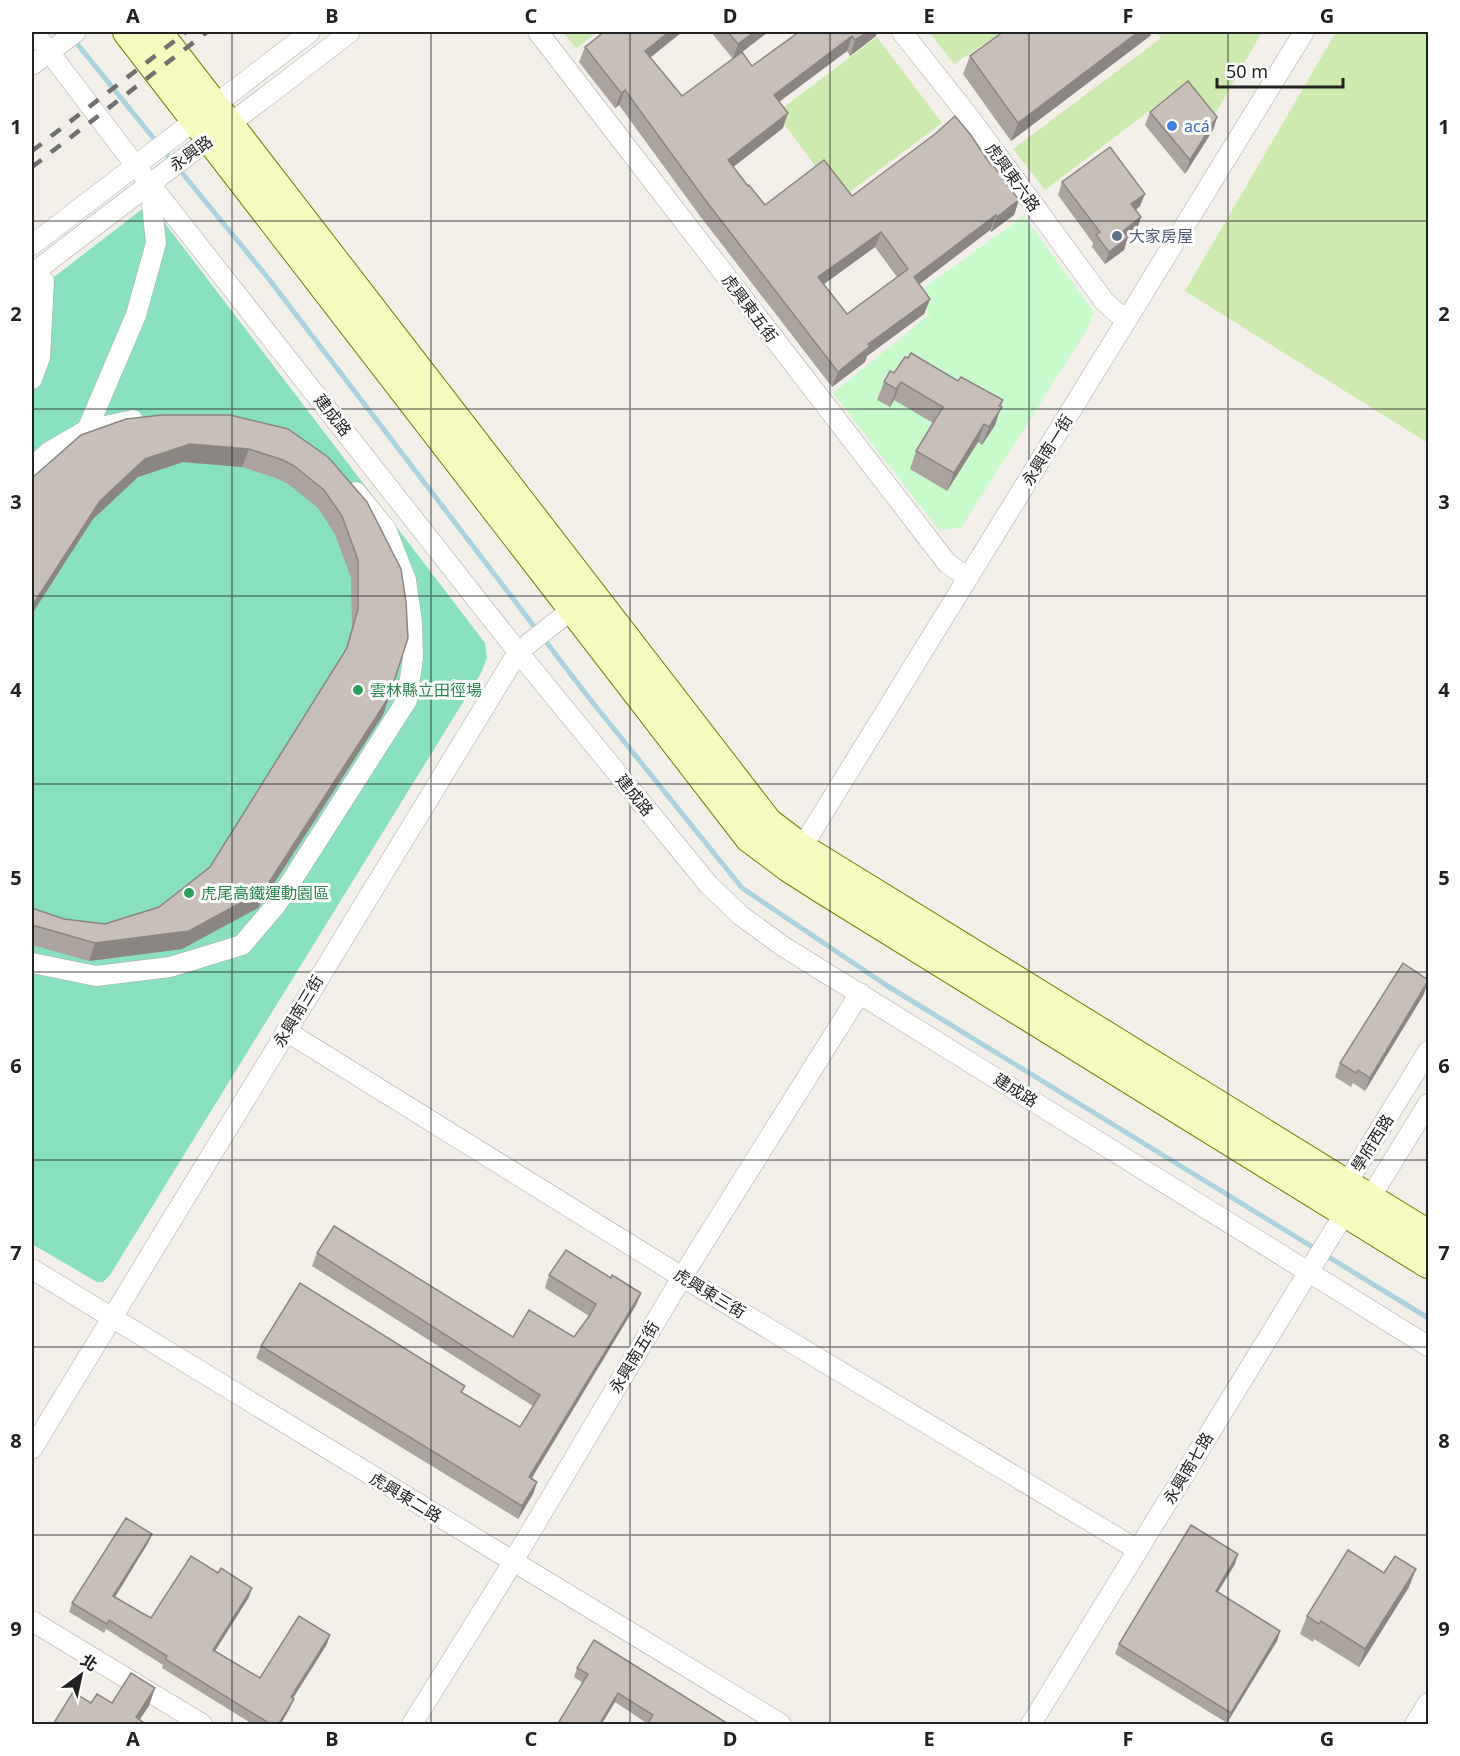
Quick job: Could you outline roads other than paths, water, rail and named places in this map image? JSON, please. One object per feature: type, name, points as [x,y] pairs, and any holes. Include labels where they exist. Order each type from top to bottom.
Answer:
[{"type":"street","points":[[32,65],[76,32]]},
{"type":"street","points":[[127,32],[206,126],[577,607],[768,822],[796,858],[1351,1205],[1428,1264]]},
{"type":"street","points":[[158,32],[206,126]]},
{"type":"street","name":"永興路","points":[[38,277],[154,179],[206,126],[309,32]]},
{"type":"street","name":"永興路","points":[[32,245],[139,162],[206,126],[350,32]]},
{"type":"street","name":"虎興東五街","points":[[538,32],[946,563],[968,578]]},
{"type":"street","name":"虎興東六路","points":[[902,32],[970,118],[1104,301],[1126,321]]},
{"type":"street","name":"永興南一街","points":[[796,858],[1304,32]]},
{"type":"street","name":"建成路","points":[[35,33],[54,47],[139,162],[708,884],[741,915],[784,946],[1311,1267],[1428,1346]]},
{"type":"street","points":[[87,430],[136,315],[156,243],[152,205]]},
{"type":"street","points":[[32,379],[40,357],[38,277]]},
{"type":"street","points":[[32,467],[49,452],[87,430],[147,417]]},
{"type":"street","points":[[32,963],[96,976],[170,967],[242,945],[276,905],[407,700],[412,671],[412,622],[406,580],[386,529],[346,479]]},
{"type":"street","name":"永興南三街","points":[[32,1449],[286,1031],[523,648],[577,607]]},
{"type":"street","name":"永興南五街","points":[[412,1725],[682,1276],[860,993]]},
{"type":"street","name":"虎興東三街","points":[[286,1031],[682,1276],[1138,1550]]},
{"type":"street","name":"學府西路","points":[[1351,1205],[1428,1052]]},
{"type":"street","name":"學府西路","points":[[1351,1205],[1428,1104]]},
{"type":"street","points":[[1351,1205],[1428,1234]]},
{"type":"street","name":"永興南七路","points":[[1031,1725],[1351,1205]]},
{"type":"street","name":"虎興東二路","points":[[32,1269],[781,1725]]},
{"type":"street","points":[[32,1622],[202,1725]]},
{"type":"street","points":[[1415,1725],[1428,1703]]},
{"type":"waterway","points":[[74,40],[172,161]]},
{"type":"waterway","points":[[178,168],[268,278],[589,698],[742,888],[886,985],[1428,1318]]},
{"type":"railway","points":[[32,151],[186,32]]},
{"type":"railway","points":[[32,167],[207,32]]},
{"type":"place","name":"acá","points":[[1172,126]]},
{"type":"place","name":"大家房屋","points":[[1117,236]]},
{"type":"place","name":"雲林縣立田徑場","points":[[358,690]]},
{"type":"place","name":"虎尾高鐵運動園區","points":[[189,893]]}]
